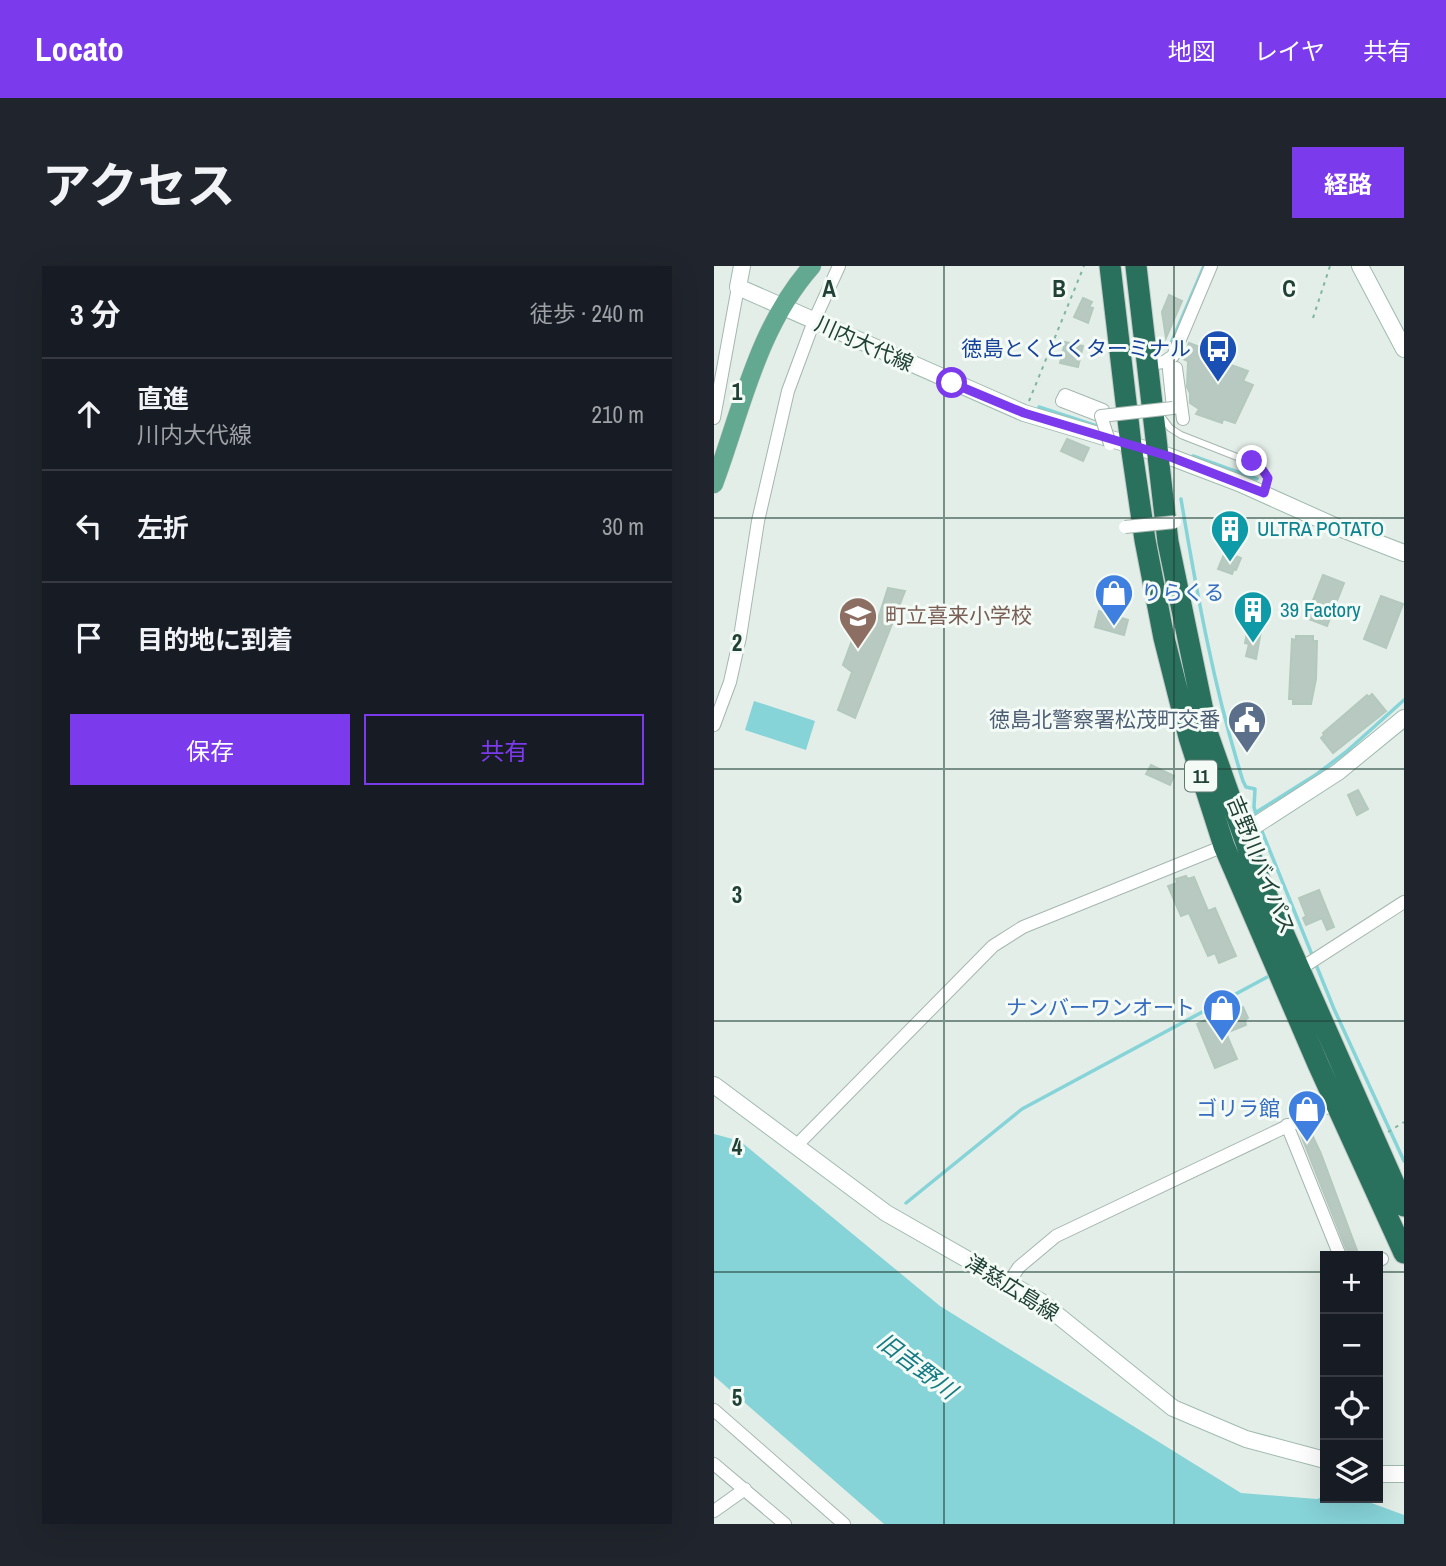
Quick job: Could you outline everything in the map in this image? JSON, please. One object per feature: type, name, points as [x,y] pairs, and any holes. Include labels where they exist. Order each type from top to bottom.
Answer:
[{"type":"highway","name":"吉野川バイパス","points":[[1111,266],[1120,444],[1145,540],[1164,638],[1189,737],[1224,846],[1404,1253]]},
{"type":"highway","name":"吉野川バイパス","points":[[1136,266],[1168,542],[1208,735],[1242,834],[1404,1206]]},
{"type":"main road","points":[[738,287],[742,266]]},
{"type":"main road","points":[[714,484],[764,339],[782,306],[812,266]]},
{"type":"main road","points":[[1360,266],[1404,349]]},
{"type":"main road","name":"川内大代線","points":[[738,287],[1024,413],[1157,453],[1264,493],[1337,527],[1404,553]]},
{"type":"main road","points":[[1242,834],[1338,772],[1404,718]]},
{"type":"main road","name":"津慈広島線","points":[[714,1085],[886,1213],[1040,1301],[1173,1408],[1246,1439],[1320,1459]]},
{"type":"main road","points":[[1383,1474],[1404,1474]]},
{"type":"street","points":[[714,725],[733,671],[758,521],[788,391],[814,321],[839,266]]},
{"type":"street","points":[[1147,364],[1164,362],[1173,356],[1211,266]]},
{"type":"street","points":[[714,418],[738,287]]},
{"type":"street","points":[[1120,444],[1102,413],[1173,408],[1168,370],[1176,368],[1183,419]]},
{"type":"street","points":[[1125,527],[1175,522]]},
{"type":"street","points":[[797,1145],[993,946],[1023,927],[1224,846]]},
{"type":"street","points":[[1300,969],[1404,902]]},
{"type":"street","points":[[1009,1282],[1019,1268],[1056,1236],[1336,1103]]},
{"type":"street","points":[[1287,1125],[1338,1251]]},
{"type":"street","points":[[714,1410],[844,1524]]},
{"type":"street","points":[[714,1464],[785,1524]]},
{"type":"street","points":[[714,1511],[745,1489]]},
{"type":"lane","points":[[1151,399],[1170,428],[1181,435],[1260,466],[1268,478],[1264,493]]},
{"type":"path","points":[[1024,413],[1084,266]]},
{"type":"path","points":[[1312,318],[1330,266]]},
{"type":"path","points":[[1374,1138],[1404,1122]]},
{"type":"water","points":[[754,701],[815,721],[806,750],[745,730]]},
{"type":"water","name":"旧吉野川","points":[[714,1134],[740,1141],[940,1306],[1241,1493],[1320,1498],[1320,1503],[1372,1503],[1404,1515],[1404,1524],[884,1524],[714,1376]]},
{"type":"building","points":[[1169,295],[1182,301],[1166,338],[1162,312]]},
{"type":"building","points":[[1083,298],[1092,302],[1089,307],[1093,308],[1088,323],[1074,317]]},
{"type":"building","points":[[1065,342],[1083,346],[1078,367],[1060,363]]},
{"type":"building","name":"徳島とくとくターミナル","points":[[1189,343],[1213,352],[1212,358],[1248,371],[1243,381],[1253,385],[1235,423],[1223,419],[1222,423],[1196,414],[1199,409],[1190,403],[1187,387],[1188,361],[1183,359]]},
{"type":"building","points":[[1067,439],[1089,448],[1083,461],[1061,451]]},
{"type":"building","name":"ULTRA POTATO","points":[[1225,552],[1241,558],[1232,574],[1218,569]]},
{"type":"building","points":[[1323,575],[1344,583],[1327,626],[1306,618]]},
{"type":"building","points":[[888,588],[905,591],[855,718],[838,710],[852,672],[843,665],[854,635],[864,637],[869,620],[877,622]]},
{"type":"building","points":[[1381,596],[1403,604],[1386,648],[1364,639]]},
{"type":"building","points":[[1099,611],[1128,620],[1124,635],[1095,627]]},
{"type":"building","name":"39 Factory","points":[[1248,628],[1261,631],[1256,659],[1246,656],[1249,644],[1245,643]]},
{"type":"building","points":[[1296,636],[1313,636],[1313,641],[1317,641],[1316,679],[1311,704],[1293,704],[1293,699],[1289,699],[1292,639],[1296,640]]},
{"type":"building","points":[[1372,694],[1386,711],[1333,753],[1321,738],[1323,733],[1367,695],[1369,697]]},
{"type":"building","points":[[1151,765],[1174,776],[1170,785],[1146,774]]},
{"type":"building","points":[[1358,790],[1368,809],[1357,815],[1348,795]]},
{"type":"building","points":[[1186,876],[1188,879],[1194,877],[1208,911],[1215,908],[1236,956],[1219,963],[1215,953],[1208,956],[1189,913],[1181,916],[1168,886],[1177,883],[1176,879]]},
{"type":"building","points":[[1319,890],[1334,927],[1327,930],[1322,918],[1306,925],[1303,918],[1306,916],[1299,898]]},
{"type":"building","points":[[1237,1005],[1238,1009],[1243,1007],[1248,1018],[1245,1020],[1246,1025],[1226,1033],[1237,1059],[1215,1068],[1197,1024]]},
{"type":"building","points":[[1308,1126],[1357,1251],[1347,1251],[1299,1130]]},
{"type":"waterway","points":[[1169,348],[1204,266]]},
{"type":"waterway","points":[[1039,407],[1100,427]]},
{"type":"waterway","points":[[1193,456],[1257,479]]},
{"type":"waterway","points":[[1181,499],[1215,676],[1243,781],[1246,787],[1255,789],[1256,814]]},
{"type":"waterway","points":[[1257,818],[1255,813],[1317,774],[1404,700]]},
{"type":"waterway","points":[[1261,829],[1334,1009],[1404,1161]]},
{"type":"waterway","points":[[906,1203],[1022,1109],[1271,975]]},
{"type":"place","name":"徳島とくとくターミナル","points":[[1218,383]]},
{"type":"place","name":"ULTRA POTATO","points":[[1230,563]]},
{"type":"place","name":"りらくる","points":[[1114,627]]},
{"type":"place","name":"39 Factory","points":[[1253,644]]},
{"type":"place","name":"町立喜来小学校","points":[[858,650]]},
{"type":"place","name":"徳島北警察署松茂町交番","points":[[1247,754]]},
{"type":"place","name":"ナンバーワンオート","points":[[1222,1042]]},
{"type":"place","name":"ゴリラ館","points":[[1307,1143]]},
{"type":"route","points":[[952,383],[1024,413],[1168,456],[1264,493],[1268,478],[1260,466],[1252,461]]}]
